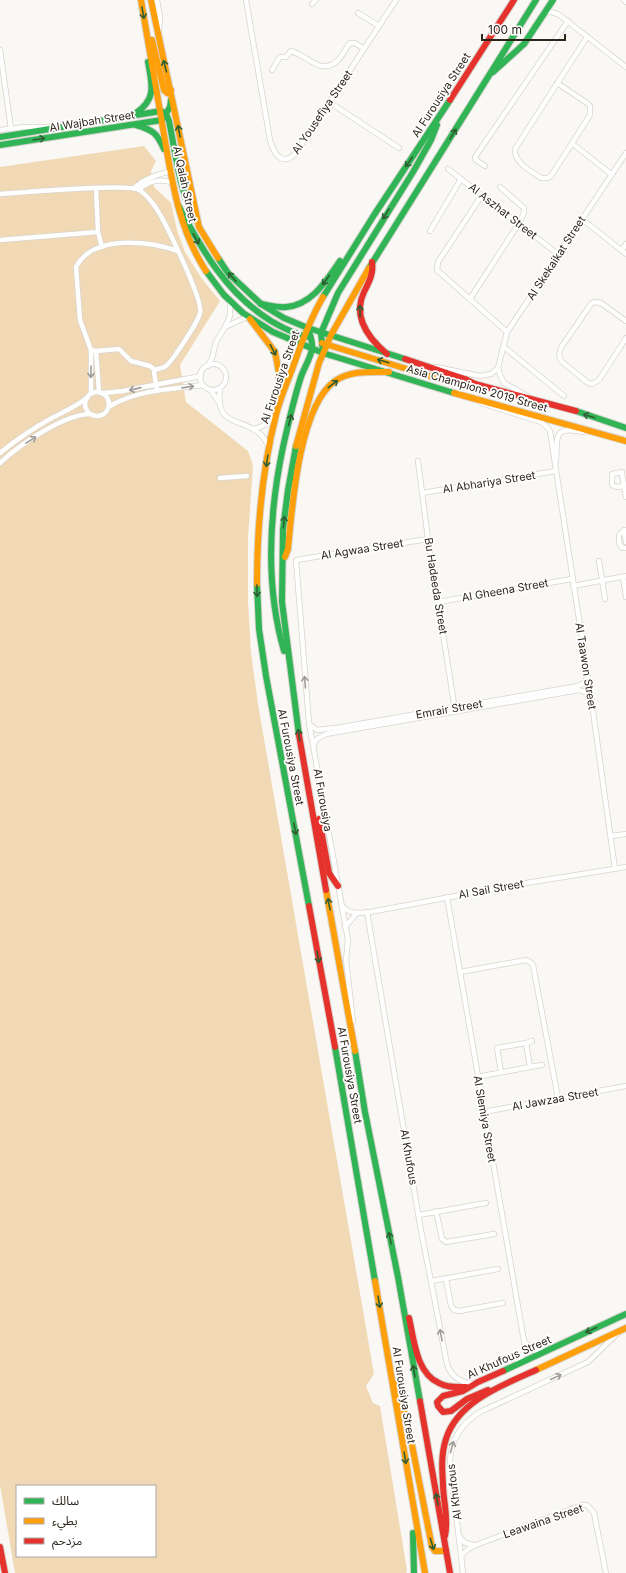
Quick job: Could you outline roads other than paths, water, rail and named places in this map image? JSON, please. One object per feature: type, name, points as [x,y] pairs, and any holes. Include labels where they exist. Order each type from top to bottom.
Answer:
[{"type":"main road","name":"Al Qalah Street","points":[[141,0],[163,115],[173,183],[186,234],[197,257],[230,302],[249,318],[273,332],[301,345],[310,341],[323,353]]},
{"type":"main road","name":"Al Qalah Street","points":[[151,0],[157,35],[172,97],[189,185],[199,226],[221,264],[244,289],[261,304],[284,318],[308,328],[322,339],[331,335]]},
{"type":"main road","name":"Al Furousiya Street","points":[[425,1573],[348,1117],[267,683],[259,629],[257,551],[263,487],[269,447],[277,411],[301,345],[310,341],[308,328],[318,306],[374,215],[438,119],[514,0]]},
{"type":"main road","name":"Al Furousiya Street","points":[[450,1573],[398,1277],[365,1112],[301,750],[282,602],[283,529],[293,459],[306,407],[323,353],[322,339],[331,335],[372,262],[536,0]]},
{"type":"main road","name":"Al Furousiya Street","points":[[491,74],[524,44],[553,1]]},
{"type":"main road","points":[[145,26],[150,34],[164,90],[167,93],[170,90]]},
{"type":"main road","points":[[131,116],[145,108],[151,99],[152,90],[144,35],[145,26]]},
{"type":"main road","points":[[172,97],[163,115],[170,120],[183,191],[192,214],[199,226]]},
{"type":"main road","name":"Al Wajbah Street","points":[[0,137],[131,116],[163,115]]},
{"type":"main road","name":"Al Wajbah Street","points":[[0,145],[134,125],[163,115]]},
{"type":"main road","points":[[322,339],[338,293],[431,140],[438,119]]},
{"type":"main road","points":[[134,125],[151,129],[156,132],[160,137],[169,164]]},
{"type":"main road","points":[[178,205],[207,258],[218,273],[242,299],[257,312],[310,341],[322,339],[446,381],[475,384]]},
{"type":"main road","points":[[261,304],[284,307],[305,302],[319,290],[374,215]]},
{"type":"main road","points":[[372,262],[373,271],[360,305],[361,321],[366,334],[387,354]]},
{"type":"main road","points":[[249,318],[275,352],[279,373],[277,411]]},
{"type":"main road","name":"Asia Champions 2019 Street","points":[[331,335],[419,363],[475,384],[532,398],[626,428]]},
{"type":"main road","points":[[289,665],[279,637],[273,598],[272,569],[274,517],[281,461],[288,424],[310,341]]},
{"type":"main road","name":"Asia Champions 2019 Street","points":[[323,353],[462,395],[626,441]]},
{"type":"main road","points":[[282,570],[288,549],[298,468],[311,416],[318,400],[323,392],[333,383],[346,376],[358,372],[389,372]]},
{"type":"main road","points":[[301,750],[313,786],[329,873],[338,886]]},
{"type":"main road","name":"Al Khufous Street","points":[[398,1277],[420,1361],[426,1373],[433,1380],[446,1387],[456,1388],[473,1385],[626,1314]]},
{"type":"main road","name":"Al Khufous Street","points":[[444,1539],[447,1528],[442,1468],[446,1438],[455,1422],[472,1404],[512,1381],[623,1329]]},
{"type":"main road","points":[[388,1356],[397,1381],[412,1445],[432,1547],[435,1552],[446,1551]]},
{"type":"main road","points":[[473,1385],[463,1391],[440,1398],[437,1402],[438,1408],[443,1412],[449,1412],[470,1398],[512,1381]]},
{"type":"main road","points":[[412,1502],[414,1573]]},
{"type":"main road","points":[[0,1547],[5,1573]]},
{"type":"main road","points":[[445,1573],[447,1558]]},
{"type":"street","name":"Al Qalah Street","points":[[157,0],[160,17],[157,35]]},
{"type":"street","name":"Al Yousefiya Street","points":[[246,0],[273,152],[278,157],[286,159],[295,154],[396,0]]},
{"type":"street","points":[[312,4],[316,0]]},
{"type":"street","points":[[553,1],[558,14]]},
{"type":"street","points":[[547,11],[558,14],[568,21],[626,67]]},
{"type":"street","points":[[358,13],[379,26]]},
{"type":"street","points":[[485,166],[476,160],[475,157],[568,21]]},
{"type":"street","points":[[557,83],[587,103],[590,106],[590,114],[551,176],[541,178],[520,162],[515,156],[515,150],[557,83],[587,37]]},
{"type":"street","points":[[272,70],[280,57],[286,57],[292,52],[314,64],[322,66],[336,63],[350,43],[354,43],[364,49]]},
{"type":"street","points":[[0,50],[11,129]]},
{"type":"street","points":[[329,102],[398,148]]},
{"type":"street","name":"Al Wajbah Street","points":[[0,130],[25,126],[62,128]]},
{"type":"street","points":[[572,144],[611,174]]},
{"type":"street","name":"Al Skekaikat Street","points":[[498,368],[507,332],[626,153]]},
{"type":"street","name":"Al Aszhat Street","points":[[448,169],[558,254]]},
{"type":"street","points":[[137,189],[143,181],[153,175],[171,171]]},
{"type":"street","points":[[430,231],[461,179]]},
{"type":"street","points":[[0,194],[96,188],[137,189],[154,181],[164,180],[173,183]]},
{"type":"street","points":[[470,299],[524,213],[524,208],[500,187]]},
{"type":"street","points":[[96,188],[98,232],[102,247]]},
{"type":"street","points":[[137,189],[154,206],[178,251],[200,304],[200,312],[172,360],[163,368],[155,370]]},
{"type":"street","points":[[482,194],[438,262],[437,270],[507,332]]},
{"type":"street","points":[[582,219],[624,252],[626,244]]},
{"type":"street","points":[[0,240],[98,232]]},
{"type":"street","points":[[110,406],[109,401],[101,393],[94,350],[80,320],[76,267],[80,260],[88,253],[102,247],[126,242],[145,242],[178,251]]},
{"type":"street","points":[[203,385],[201,376],[202,372],[208,366],[214,352],[216,342],[230,316],[230,302]]},
{"type":"street","points":[[626,321],[601,303],[594,302],[590,304],[559,351],[559,357],[561,361],[588,383],[592,384],[599,380],[626,338]]},
{"type":"street","points":[[225,327],[249,318]]},
{"type":"street","points":[[504,347],[564,396]]},
{"type":"street","points":[[94,350],[119,349],[131,361],[150,366],[155,370]]},
{"type":"street","points":[[91,414],[85,406],[89,395],[94,350]]},
{"type":"street","points":[[214,352],[217,362],[223,369],[226,377],[220,388],[219,403]]},
{"type":"street","points":[[419,363],[480,376],[491,374],[498,368],[504,383],[532,398]]},
{"type":"street","points":[[208,366],[220,366]]},
{"type":"street","points":[[155,370],[155,384],[157,391]]},
{"type":"street","points":[[0,453],[22,436],[50,418],[73,408],[89,395],[123,391],[201,376]]},
{"type":"street","points":[[0,463],[29,440],[71,417],[82,414],[100,416],[108,410],[110,406],[130,397],[157,391],[203,385],[211,390],[228,419],[254,429],[265,439],[269,447]]},
{"type":"street","points":[[211,390],[220,388]]},
{"type":"street","name":"Al Taawon Street","points":[[462,395],[488,406],[526,416],[544,424],[550,432],[588,677],[615,869]]},
{"type":"street","points":[[254,429],[260,428],[267,424],[277,411]]},
{"type":"street","name":"Al Taawon Street","points":[[555,463],[556,441],[561,433],[566,430],[574,430],[618,439]]},
{"type":"street","name":"Bu Hadeeda Street","points":[[418,461],[428,539],[455,710]]},
{"type":"street","name":"Al Abhariya Street","points":[[422,494],[556,471]]},
{"type":"street","points":[[220,478],[247,476]]},
{"type":"street","points":[[624,486],[626,498]]},
{"type":"street","points":[[625,530],[626,542]]},
{"type":"street","points":[[625,530],[619,535],[619,543],[622,548],[626,548]]},
{"type":"street","name":"Al Agwaa Street","points":[[296,560],[428,539]]},
{"type":"street","name":"Al Furousiya","points":[[296,560],[309,723],[342,905],[348,947],[346,960],[353,1011],[353,1039]]},
{"type":"street","points":[[599,561],[605,600]]},
{"type":"street","points":[[573,586],[625,577],[626,597]]},
{"type":"street","name":"Al Gheena Street","points":[[438,602],[572,579]]},
{"type":"street","name":"Emrair Street","points":[[313,745],[317,739],[326,734],[578,686],[588,677]]},
{"type":"street","name":"Emrair Street","points":[[309,723],[315,729],[320,730],[579,690],[590,694]]},
{"type":"street","points":[[611,836],[626,834]]},
{"type":"street","name":"Al Sail Street","points":[[357,913],[626,867]]},
{"type":"street","name":"Al Slemiya Street","points":[[447,898],[524,1341],[524,1353],[516,1365]]},
{"type":"street","points":[[342,905],[348,911],[357,913],[345,927]]},
{"type":"street","name":"Al Khufous","points":[[367,912],[431,1281],[448,1368],[453,1375],[460,1380],[473,1385]]},
{"type":"street","points":[[460,972],[526,960],[533,965],[558,1098]]},
{"type":"street","points":[[501,1072],[497,1048],[532,1041]]},
{"type":"street","points":[[526,1043],[530,1067]]},
{"type":"street","points":[[477,1077],[542,1065]]},
{"type":"street","name":"Al Jawzaa Street","points":[[483,1112],[626,1086]]},
{"type":"street","points":[[420,1215],[436,1211],[486,1204]]},
{"type":"street","points":[[436,1211],[442,1239],[446,1242],[494,1234]]},
{"type":"street","points":[[431,1281],[498,1269]]},
{"type":"street","points":[[446,1279],[451,1306],[454,1310],[458,1311],[503,1303]]},
{"type":"street","name":"Al Khufous","points":[[463,1573],[450,1463],[452,1448],[460,1428],[467,1420],[480,1412],[588,1362],[623,1329]]},
{"type":"street","points":[[524,1341],[533,1350],[548,1350]]},
{"type":"street","name":"Leawaina Street","points":[[460,1556],[468,1549],[476,1545],[582,1505],[587,1505],[594,1513],[606,1573]]},
{"type":"street","points":[[459,1536],[465,1543],[476,1545]]}]
